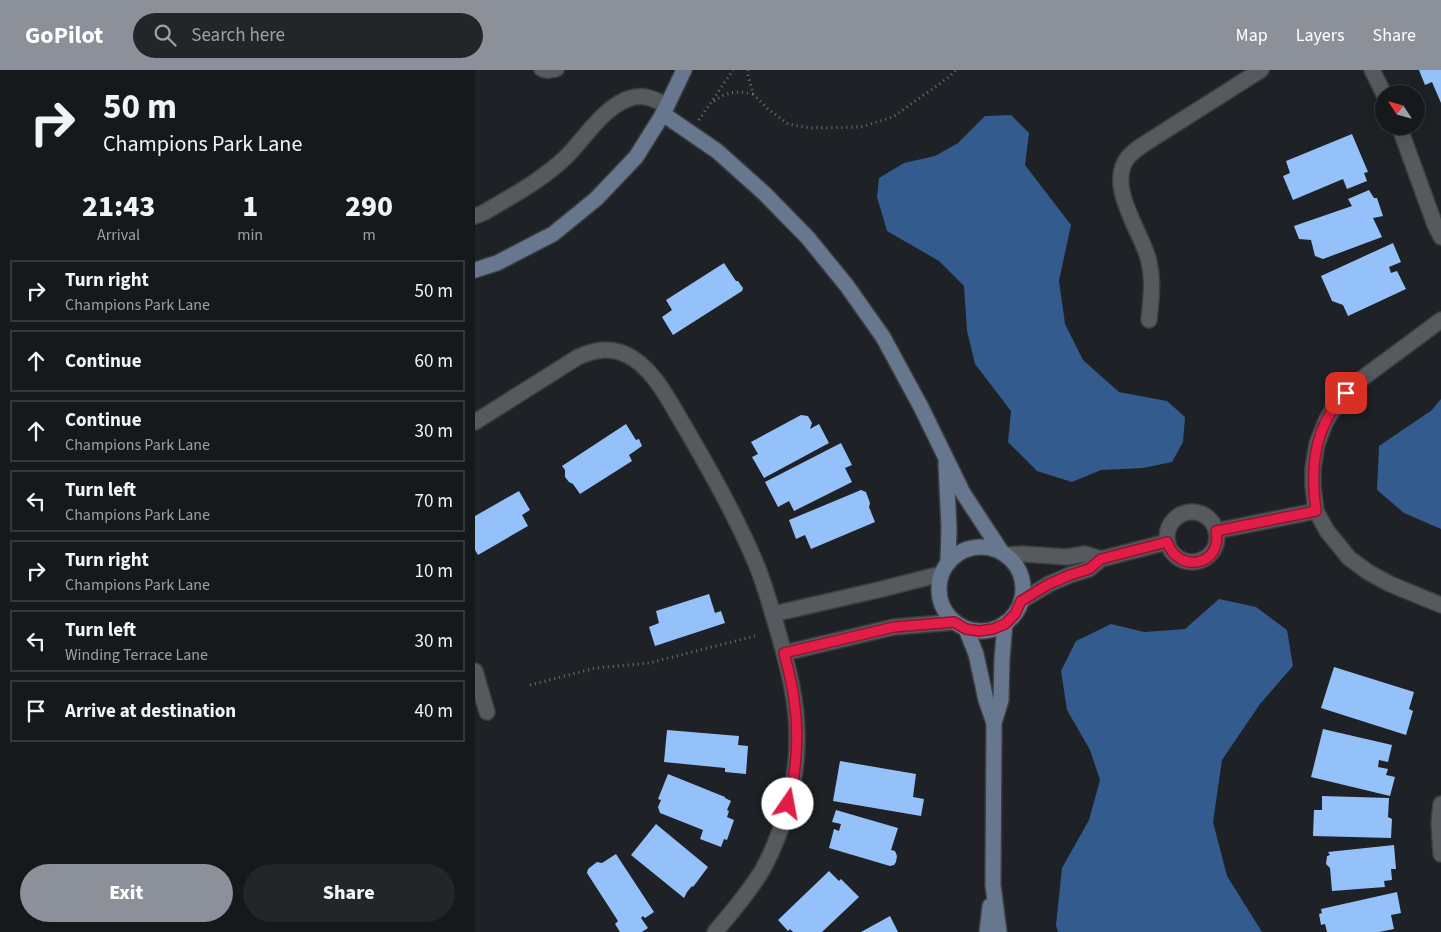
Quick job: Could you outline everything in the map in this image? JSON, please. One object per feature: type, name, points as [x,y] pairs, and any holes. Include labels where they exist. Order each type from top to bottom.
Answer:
[{"type":"street","points":[[475,270],[497,263],[553,234],[596,199],[636,157],[663,114],[684,70]]},
{"type":"street","points":[[1149,320],[1153,285],[1148,258],[1123,197],[1122,170],[1129,156],[1141,146],[1261,70]]},
{"type":"street","points":[[1372,70],[1380,85]]},
{"type":"street","points":[[475,216],[528,187],[565,157],[612,107],[631,98],[651,97],[664,104],[663,114]]},
{"type":"street","points":[[663,114],[717,151],[765,194],[808,238],[847,286],[883,337],[921,407],[963,492],[1003,553]]},
{"type":"street","points":[[1402,135],[1441,237]]},
{"type":"street","points":[[1441,320],[1356,383],[1337,403],[1326,421],[1317,444],[1313,468],[1316,511],[1327,531],[1349,558],[1390,584],[1441,605]]},
{"type":"street","points":[[475,422],[578,357],[593,350],[612,350],[626,355],[641,364],[661,387],[728,503],[757,568],[773,614],[795,699],[797,735],[792,789],[779,834],[762,869],[737,906],[715,932]]},
{"type":"street","points":[[946,459],[949,529],[945,568],[939,587],[940,600],[945,612],[960,625],[975,654],[986,700],[994,723]]},
{"type":"street","points":[[1216,531],[1316,511]]},
{"type":"street","points":[[1189,512],[1197,512],[1204,515],[1215,526],[1216,531],[1217,541],[1214,550],[1209,557],[1201,561],[1192,563],[1183,561],[1170,550],[1167,542],[1167,533],[1170,525],[1181,514],[1189,512]]},
{"type":"street","points":[[1021,601],[1049,584],[1089,569],[1101,559],[1167,542]]},
{"type":"street","points":[[773,614],[879,590],[945,568],[958,553],[972,547],[987,547],[1003,553],[1012,560],[1020,572],[1023,586],[1021,601],[1015,614],[1005,624],[993,629],[979,631],[960,625],[894,627],[784,653]]},
{"type":"street","points":[[1003,553],[1067,557],[1085,554],[1101,559]]},
{"type":"street","points":[[987,932],[993,885],[994,723],[1001,700],[1001,660],[1005,624]]},
{"type":"street","points":[[475,671],[487,712]]},
{"type":"street","points":[[1441,804],[1439,823],[1441,854]]},
{"type":"street","points":[[993,885],[999,932]]},
{"type":"lane","points":[[539,70],[544,72],[555,72],[558,70]]},
{"type":"path","points":[[733,70],[711,103],[723,95],[737,91],[753,94]]},
{"type":"path","points":[[748,70],[753,94],[768,109],[788,124],[809,128],[861,127],[893,117],[956,70]]},
{"type":"path","points":[[530,685],[596,668],[649,663],[755,636]]},
{"type":"water","points":[[1011,115],[1029,133],[1025,165],[1071,225],[1059,281],[1065,324],[1083,360],[1119,392],[1167,401],[1185,417],[1183,442],[1172,462],[1143,468],[1101,470],[1072,482],[1037,471],[1008,442],[1011,411],[975,364],[967,331],[964,286],[939,261],[887,231],[877,197],[879,178],[904,163],[935,156],[958,143],[985,116]]},
{"type":"water","points":[[1441,399],[1441,529],[1404,513],[1377,490],[1379,446],[1432,410]]},
{"type":"water","points":[[1219,599],[1256,607],[1287,630],[1293,666],[1260,704],[1222,760],[1213,822],[1227,876],[1262,932],[1058,932],[1056,925],[1062,868],[1089,820],[1100,780],[1090,750],[1067,710],[1061,671],[1076,641],[1111,624],[1144,632],[1185,629]]},
{"type":"building","points":[[1419,70],[1441,70],[1441,103],[1432,82],[1425,85]]},
{"type":"building","points":[[1352,134],[1368,172],[1364,173],[1367,181],[1347,189],[1343,179],[1293,200],[1283,176],[1290,173],[1286,161]]},
{"type":"building","points":[[1369,190],[1374,198],[1377,198],[1383,216],[1373,218],[1382,237],[1323,259],[1315,256],[1311,240],[1299,239],[1294,226],[1352,206],[1348,199]]},
{"type":"building","points":[[1393,243],[1401,262],[1389,267],[1391,273],[1397,271],[1406,289],[1348,316],[1343,305],[1332,301],[1321,276]]},
{"type":"building","points":[[724,263],[743,288],[742,291],[673,335],[662,317],[672,310],[666,300]]},
{"type":"building","points":[[801,415],[808,416],[812,423],[810,429],[819,424],[829,443],[764,478],[752,457],[758,454],[751,442]]},
{"type":"building","points":[[626,424],[636,440],[639,439],[642,446],[629,455],[632,461],[580,494],[565,477],[565,470],[562,466]]},
{"type":"building","points":[[841,443],[852,465],[845,468],[852,482],[794,511],[789,501],[778,507],[765,482]]},
{"type":"building","points":[[861,490],[866,492],[875,522],[811,549],[805,535],[796,539],[789,520]]},
{"type":"building","points":[[519,491],[530,510],[522,515],[528,526],[478,555],[475,550],[475,516]]},
{"type":"building","points":[[709,594],[715,613],[721,611],[725,623],[655,646],[649,627],[659,623],[656,611]]},
{"type":"building","points":[[1334,667],[1414,692],[1409,709],[1413,711],[1406,735],[1321,708]]},
{"type":"building","points":[[1323,729],[1392,745],[1388,762],[1379,760],[1378,767],[1388,769],[1386,775],[1395,777],[1390,796],[1311,777]]},
{"type":"building","points":[[667,730],[739,736],[738,745],[748,746],[746,774],[725,772],[725,768],[664,762]]},
{"type":"building","points":[[840,761],[916,774],[913,797],[924,799],[921,816],[833,801]]},
{"type":"building","points":[[668,774],[731,801],[727,810],[729,811],[727,817],[734,820],[727,840],[724,839],[721,847],[700,839],[703,830],[660,813],[658,807],[661,800],[658,799]]},
{"type":"building","points":[[1322,796],[1389,798],[1388,817],[1392,819],[1391,838],[1313,836],[1314,810],[1322,810]]},
{"type":"building","points":[[836,810],[898,828],[891,850],[895,851],[897,856],[894,865],[890,866],[829,848],[834,829],[839,831],[841,824],[832,822]]},
{"type":"building","points":[[656,824],[708,867],[684,898],[631,855]]},
{"type":"building","points":[[1394,845],[1396,869],[1391,869],[1392,880],[1384,881],[1385,887],[1332,891],[1330,868],[1326,864],[1327,856],[1330,855],[1328,852]]},
{"type":"building","points":[[616,854],[654,912],[645,918],[643,916],[641,918],[648,928],[642,932],[620,932],[615,924],[618,921],[587,873],[588,869],[597,862],[602,863]]},
{"type":"building","points":[[829,871],[839,881],[841,879],[859,897],[822,932],[793,932],[790,929],[788,931],[778,920]]},
{"type":"building","points":[[1397,892],[1401,913],[1391,915],[1394,929],[1379,932],[1327,932],[1325,924],[1321,925],[1319,914],[1322,913],[1321,909]]},
{"type":"building","points":[[890,916],[898,932],[861,932]]},
{"type":"route","points":[[788,804],[792,789],[797,735],[795,699],[784,653],[894,627],[954,622],[966,629],[979,631],[993,629],[1005,624],[1015,614],[1021,601],[1049,584],[1089,569],[1101,559],[1167,542],[1170,550],[1183,561],[1192,563],[1201,561],[1209,557],[1214,550],[1217,541],[1216,531],[1316,511],[1313,468],[1317,444],[1326,421],[1337,403],[1346,393]]}]
